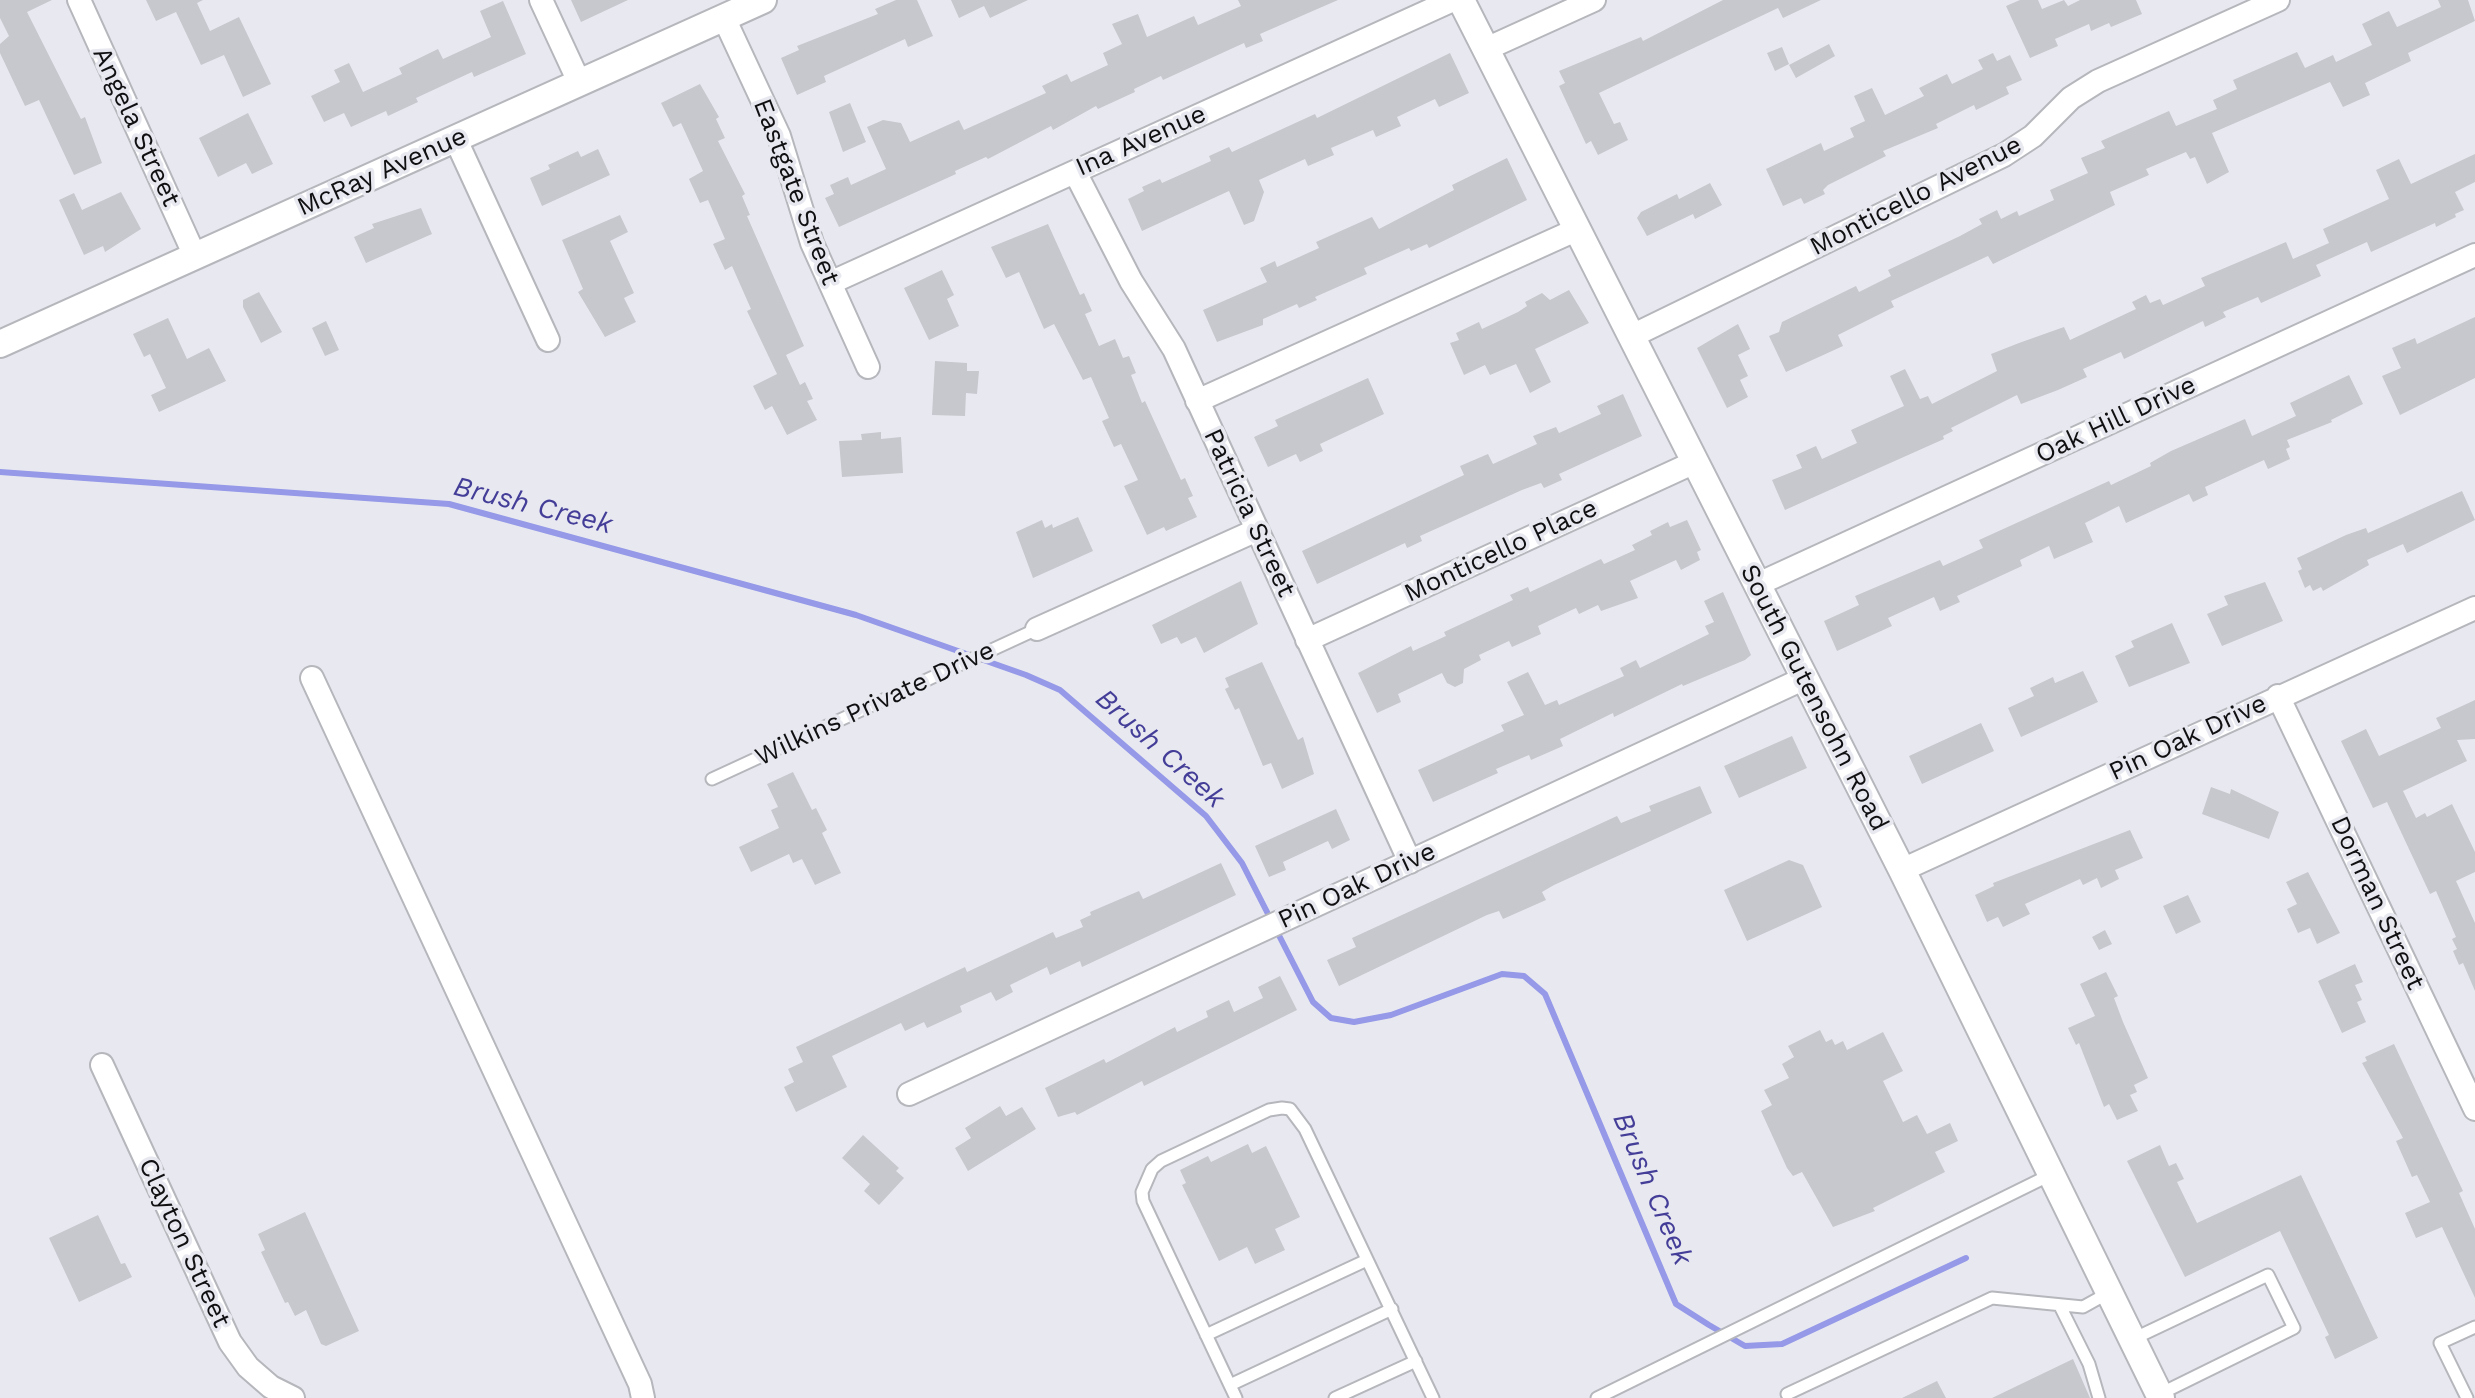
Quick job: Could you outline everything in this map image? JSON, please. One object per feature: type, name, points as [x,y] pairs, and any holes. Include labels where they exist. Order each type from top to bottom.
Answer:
[{"type":"street","name":"Angela Street","points":[[79,0],[194,254]]},
{"type":"street","points":[[541,0],[580,84]]},
{"type":"street","name":"McRay Avenue","points":[[0,344],[763,0]]},
{"type":"street","name":"Ina Avenue","points":[[830,283],[1453,0]]},
{"type":"street","name":"South Gutensohn Road","points":[[1461,0],[1902,870],[2160,1396]]},
{"type":"street","points":[[1486,49],[1594,0]]},
{"type":"street","name":"Monticello Avenue","points":[[1632,336],[2004,155],[2033,136],[2071,98],[2098,81],[2278,0]]},
{"type":"street","name":"Eastgate Street","points":[[724,18],[779,136],[800,211],[868,367]]},
{"type":"street","points":[[456,140],[548,340]]},
{"type":"street","name":"Patricia Street","points":[[1075,172],[1131,281],[1174,349],[1410,862]]},
{"type":"street","points":[[1197,401],[1578,229]]},
{"type":"street","name":"Oak Hill Drive","points":[[1756,585],[2475,255]]},
{"type":"street","name":"Monticello Place","points":[[1307,640],[1695,462]]},
{"type":"street","points":[[1037,629],[1257,530]]},
{"type":"street","name":"Pin Oak Drive","points":[[1902,870],[2475,608]]},
{"type":"street","points":[[312,678],[633,1369],[643,1398]]},
{"type":"street","name":"Pin Oak Drive","points":[[909,1094],[1805,678]]},
{"type":"street","name":"Dorman Street","points":[[2278,696],[2475,1109]]},
{"type":"street","name":"Clayton Street","points":[[102,1065],[230,1342],[248,1367],[271,1387],[293,1398]]},
{"type":"lane","name":"Wilkins Private Drive","points":[[712,779],[1037,629]]},
{"type":"lane","points":[[1236,1398],[1143,1201],[1142,1192],[1152,1169],[1161,1161],[1269,1110],[1290,1109],[1297,1116],[1433,1398]]},
{"type":"lane","points":[[1597,1398],[2053,1174]]},
{"type":"lane","points":[[1206,1335],[1367,1260]]},
{"type":"lane","points":[[2133,1339],[2268,1275],[2294,1328],[2160,1396]]},
{"type":"lane","points":[[1787,1394],[1992,1298],[2083,1307],[2110,1292]]},
{"type":"lane","points":[[2060,1306],[2089,1364],[2099,1398]]},
{"type":"lane","points":[[1230,1385],[1392,1309]]},
{"type":"lane","points":[[2467,1398],[2440,1343],[2475,1327]]},
{"type":"lane","points":[[1335,1398],[1416,1361]]},
{"type":"building","points":[[0,0],[52,0],[27,12],[81,119],[85,117],[102,163],[74,175],[39,100],[25,106],[0,53],[0,44],[9,36],[0,18]]},
{"type":"building","points":[[146,0],[203,0],[197,3],[210,31],[239,17],[271,84],[243,97],[224,55],[201,65],[176,12],[156,21]]},
{"type":"building","points":[[571,0],[628,0],[581,22]]},
{"type":"building","points":[[896,0],[917,0],[933,36],[908,47],[905,39],[824,76],[826,82],[797,95],[781,58],[799,50],[797,46],[878,14],[875,9]]},
{"type":"building","points":[[951,0],[1028,0],[990,18],[984,6],[959,18]]},
{"type":"building","points":[[1238,0],[1338,0],[1260,34],[1263,41],[1246,48],[1244,43],[1163,80],[1161,76],[1134,89],[1135,92],[1098,109],[1096,106],[1053,130],[1051,126],[988,159],[986,157],[955,171],[956,174],[839,227],[825,198],[834,194],[830,185],[848,177],[851,185],[886,169],[867,127],[883,120],[901,123],[910,142],[959,120],[964,130],[1046,93],[1042,86],[1067,74],[1071,82],[1108,65],[1103,53],[1122,44],[1112,24],[1138,14],[1147,37],[1194,16],[1198,25],[1241,6]]},
{"type":"building","points":[[1723,0],[1821,0],[1783,18],[1778,8],[1599,93],[1614,124],[1620,122],[1628,140],[1598,155],[1591,141],[1586,144],[1559,86],[1565,83],[1559,71],[1641,37],[1643,41]]},
{"type":"building","points":[[2020,0],[2038,0],[2042,9],[2064,0],[2068,6],[2080,0],[2136,0],[2142,14],[2111,27],[2109,23],[2091,31],[2089,24],[2055,39],[2058,46],[2030,58],[2006,6]]},
{"type":"building","points":[[2438,0],[2468,0],[2475,21],[2408,53],[2411,61],[2365,83],[2370,95],[2343,107],[2330,82],[2212,133],[2229,172],[2207,184],[2195,157],[2190,159],[2186,152],[2146,169],[2149,175],[2110,192],[2115,205],[1993,264],[1988,256],[1891,301],[1894,307],[1838,335],[1843,346],[1786,372],[1769,336],[1779,332],[1782,322],[1856,286],[1859,292],[1891,276],[1888,270],[1982,224],[1979,219],[1997,210],[2001,219],[2017,211],[2019,216],[2054,200],[2050,190],[2088,173],[2081,158],[2105,148],[2101,141],[2169,111],[2176,126],[2217,109],[2213,100],[2237,89],[2233,80],[2297,52],[2305,68],[2333,55],[2336,62],[2372,45],[2362,24],[2389,11],[2397,27],[2441,7]]},
{"type":"building","points":[[503,1],[526,54],[474,77],[472,72],[416,98],[418,102],[388,116],[386,111],[351,127],[344,113],[324,122],[311,96],[340,82],[334,70],[349,63],[363,92],[402,74],[399,68],[438,49],[443,59],[491,37],[480,11]]},
{"type":"building","points":[[1829,44],[1835,56],[1796,78],[1789,65]]},
{"type":"building","points":[[1782,47],[1789,64],[1775,71],[1767,53]]},
{"type":"building","points":[[1450,53],[1469,93],[1439,107],[1435,99],[1397,117],[1401,126],[1376,137],[1373,130],[1331,148],[1334,155],[1308,166],[1305,159],[1259,180],[1264,192],[1254,221],[1244,225],[1229,191],[1142,231],[1128,199],[1144,191],[1142,187],[1160,179],[1162,183],[1211,161],[1209,156],[1229,147],[1232,152],[1315,114],[1317,118]]},
{"type":"building","points":[[1993,53],[1997,61],[2010,55],[2022,80],[2006,87],[2009,94],[1976,110],[1974,105],[1936,124],[1938,128],[1883,151],[1886,156],[1828,185],[1823,190],[1825,194],[1804,204],[1801,198],[1783,206],[1766,169],[1821,143],[1824,151],[1854,137],[1850,128],[1865,121],[1854,96],[1872,88],[1885,115],[1924,96],[1919,88],[1947,74],[1952,84],[1983,69],[1978,60]]},
{"type":"building","points":[[700,84],[719,117],[716,119],[725,138],[718,141],[745,194],[742,196],[750,215],[747,216],[804,346],[786,355],[800,385],[805,382],[813,399],[807,401],[817,420],[787,435],[772,406],[765,410],[753,386],[777,374],[747,311],[751,309],[732,266],[725,270],[713,244],[725,239],[708,200],[700,203],[689,179],[703,171],[681,123],[673,127],[661,103]]},
{"type":"building","points":[[850,103],[866,142],[843,152],[829,112]]},
{"type":"building","points":[[248,113],[273,164],[252,174],[246,163],[218,177],[199,138]]},
{"type":"building","points":[[598,149],[610,175],[542,206],[530,178],[550,169],[548,165],[578,151],[581,157]]},
{"type":"building","points":[[2475,154],[2475,182],[2455,192],[2464,210],[2455,214],[2456,217],[2436,227],[2435,223],[2371,252],[2367,242],[2316,265],[2321,276],[2261,303],[2258,297],[2223,312],[2226,317],[2205,327],[2203,321],[2124,359],[2121,352],[2083,369],[2087,377],[2058,390],[2021,404],[2017,395],[1951,428],[1953,431],[1943,436],[1944,439],[1785,510],[1772,480],[1802,468],[1796,455],[1816,446],[1822,459],[1857,443],[1851,430],[1904,406],[1890,376],[1905,369],[1920,399],[1928,396],[1932,404],[1997,371],[1991,354],[2064,327],[2070,340],[2136,309],[2132,302],[2146,295],[2150,303],[2160,299],[2163,305],[2205,286],[2201,278],[2286,242],[2293,259],[2329,243],[2323,229],[2389,199],[2376,170],[2399,159],[2411,184]]},
{"type":"building","points":[[1507,158],[1527,200],[1429,248],[1427,244],[1411,251],[1409,248],[1364,268],[1367,274],[1315,297],[1317,300],[1299,308],[1297,304],[1263,319],[1263,325],[1217,342],[1203,310],[1267,282],[1260,268],[1275,261],[1277,267],[1319,248],[1316,242],[1372,217],[1379,229],[1454,190],[1452,185]]},
{"type":"building","points":[[1710,183],[1722,205],[1695,219],[1693,214],[1647,236],[1637,218],[1641,212],[1677,194],[1679,199]]},
{"type":"building","points":[[121,192],[141,229],[105,252],[103,246],[84,255],[59,200],[74,193],[82,210]]},
{"type":"building","points":[[421,208],[432,234],[366,263],[354,237],[374,228],[372,224]]},
{"type":"building","points":[[620,215],[628,232],[610,241],[634,293],[624,298],[636,322],[605,337],[578,292],[583,289],[562,240]]},
{"type":"building","points":[[1048,224],[1080,295],[1084,293],[1092,311],[1085,314],[1099,346],[1115,339],[1123,358],[1129,356],[1136,373],[1131,375],[1142,403],[1145,401],[1181,480],[1185,478],[1193,496],[1188,498],[1197,517],[1166,531],[1164,527],[1147,535],[1124,486],[1138,480],[1121,444],[1114,447],[1102,421],[1109,418],[1091,377],[1083,380],[1054,324],[1044,329],[1019,272],[1006,278],[991,247]]},
{"type":"building","points":[[942,270],[954,295],[947,299],[959,326],[929,340],[904,288]]},
{"type":"building","points":[[1569,290],[1589,323],[1535,349],[1551,382],[1530,393],[1516,364],[1490,375],[1485,365],[1464,375],[1450,343],[1459,340],[1456,333],[1479,322],[1482,329],[1518,312],[1527,306],[1525,302],[1542,293],[1550,300]]},
{"type":"building","points":[[259,292],[282,332],[261,343],[243,307],[243,300]]},
{"type":"building","points":[[2475,317],[2475,378],[2400,415],[2382,376],[2401,368],[2392,348],[2415,338],[2417,344]]},
{"type":"building","points":[[168,318],[187,359],[209,348],[226,381],[159,412],[151,395],[166,388],[150,354],[144,357],[133,334]]},
{"type":"building","points":[[326,321],[339,350],[325,356],[312,328]]},
{"type":"building","points":[[1738,324],[1750,349],[1738,355],[1748,376],[1740,380],[1748,397],[1727,408],[1697,348]]},
{"type":"building","points":[[935,361],[967,363],[967,371],[979,371],[977,394],[966,393],[965,416],[932,415]]},
{"type":"building","points":[[2349,375],[2363,404],[2332,422],[2287,440],[2290,459],[2268,469],[2264,460],[2205,487],[2208,495],[2193,502],[2189,494],[2126,523],[2119,506],[2085,523],[2093,542],[2054,559],[2049,546],[2020,560],[2022,566],[1957,596],[1960,602],[1940,611],[1934,597],[1888,618],[1892,626],[1837,651],[1824,621],[1859,605],[1855,596],[1940,560],[1943,566],[1983,548],[1979,540],[2109,481],[2111,485],[2151,466],[2150,463],[2171,451],[2245,419],[2252,436],[2296,416],[2290,403]]},
{"type":"building","points":[[1368,378],[1384,414],[1320,444],[1323,451],[1300,462],[1296,454],[1268,467],[1254,437],[1278,426],[1275,420]]},
{"type":"building","points":[[1623,394],[1642,436],[1559,474],[1562,480],[1544,488],[1541,483],[1522,490],[1420,536],[1422,541],[1407,548],[1405,543],[1317,584],[1302,551],[1464,475],[1460,466],[1488,454],[1493,464],[1537,444],[1533,436],[1556,427],[1559,433],[1601,414],[1597,406]]},
{"type":"building","points":[[881,432],[881,439],[901,437],[903,473],[842,477],[839,441],[862,440],[861,434]]},
{"type":"building","points":[[2462,491],[2475,520],[2407,553],[2403,544],[2367,560],[2369,565],[2323,591],[2321,587],[2313,591],[2310,585],[2305,588],[2297,558],[2346,535],[2366,528],[2368,533]]},
{"type":"building","points":[[1078,517],[1093,551],[1033,578],[1016,532],[1042,520],[1045,528],[1052,524],[1053,528]]},
{"type":"building","points":[[1687,520],[1701,550],[1697,552],[1700,560],[1681,570],[1676,560],[1630,581],[1638,598],[1601,611],[1598,605],[1579,614],[1576,608],[1538,626],[1541,634],[1512,647],[1509,641],[1479,655],[1481,660],[1464,669],[1463,683],[1455,687],[1447,683],[1442,673],[1398,694],[1401,702],[1377,713],[1358,673],[1411,646],[1413,651],[1446,636],[1444,632],[1513,600],[1510,595],[1528,587],[1530,592],[1601,559],[1604,564],[1635,550],[1632,545],[1652,535],[1650,531],[1668,522],[1670,527]]},
{"type":"building","points":[[1241,581],[1258,624],[1204,653],[1196,637],[1181,644],[1177,637],[1161,644],[1152,625]]},
{"type":"building","points":[[2265,582],[2283,621],[2222,646],[2207,614],[2228,605],[2224,596]]},
{"type":"building","points":[[1723,592],[1751,655],[1745,660],[1682,684],[1614,717],[1613,713],[1560,739],[1563,746],[1531,760],[1529,755],[1496,769],[1498,773],[1433,802],[1418,770],[1504,731],[1501,725],[1524,715],[1507,682],[1528,672],[1545,705],[1557,700],[1559,705],[1624,676],[1620,668],[1636,660],[1640,668],[1709,634],[1705,626],[1714,622],[1704,601]]},
{"type":"building","points":[[2172,623],[2190,663],[2129,687],[2115,656],[2134,647],[2131,641]]},
{"type":"building","points":[[1262,662],[1298,740],[1303,737],[1314,774],[1282,789],[1271,763],[1263,766],[1239,708],[1235,710],[1225,689],[1229,687],[1225,678]]},
{"type":"building","points":[[2083,671],[2098,702],[2021,737],[2008,708],[2034,696],[2030,688],[2053,677],[2055,683]]},
{"type":"building","points":[[2475,700],[2475,739],[2457,740],[2467,761],[2403,791],[2416,818],[2425,813],[2427,817],[2452,804],[2475,852],[2475,872],[2456,881],[2475,923],[2475,991],[2463,963],[2459,965],[2453,951],[2457,949],[2452,939],[2456,937],[2436,891],[2430,894],[2387,802],[2373,808],[2341,741],[2366,729],[2379,756],[2441,728],[2436,718]]},
{"type":"building","points":[[1981,723],[1994,751],[1922,784],[1909,756]]},
{"type":"building","points":[[1792,736],[1807,768],[1739,798],[1724,766]]},
{"type":"building","points":[[793,772],[812,810],[816,808],[827,830],[822,833],[841,873],[815,885],[802,859],[793,863],[789,854],[751,872],[739,847],[779,828],[771,810],[778,807],[767,784]]},
{"type":"building","points":[[1700,786],[1712,813],[1554,885],[1542,892],[1546,900],[1503,919],[1499,911],[1487,915],[1339,986],[1327,960],[1356,947],[1352,938],[1617,816],[1621,823],[1651,811],[1649,806]]},
{"type":"building","points":[[2211,787],[2230,794],[2231,789],[2279,812],[2269,839],[2202,814]]},
{"type":"building","points":[[1336,809],[1350,840],[1332,849],[1328,841],[1283,862],[1286,870],[1269,877],[1255,846]]},
{"type":"building","points":[[2130,830],[2143,858],[2115,870],[2119,879],[2101,888],[2097,878],[2083,885],[2080,879],[2025,904],[2030,914],[2003,927],[1998,917],[1987,922],[1975,895],[1994,886],[1993,883]]},
{"type":"building","points":[[1789,860],[1803,865],[1822,907],[1747,941],[1724,890]]},
{"type":"building","points":[[1221,863],[1236,895],[1082,967],[1080,961],[1050,975],[1047,967],[1010,985],[1013,992],[996,1001],[991,992],[960,1006],[962,1012],[927,1028],[924,1022],[905,1031],[901,1023],[832,1056],[847,1087],[796,1112],[784,1087],[794,1082],[788,1069],[803,1062],[796,1047],[965,967],[967,972],[1053,932],[1056,938],[1083,927],[1080,920],[1091,915],[1090,912],[1139,891],[1143,899]]},
{"type":"building","points":[[2308,872],[2340,933],[2317,944],[2310,928],[2298,933],[2287,909],[2297,904],[2286,882]]},
{"type":"building","points":[[2188,895],[2201,922],[2176,934],[2163,906]]},
{"type":"building","points":[[2105,930],[2112,944],[2099,950],[2092,937]]},
{"type":"building","points":[[2355,964],[2363,982],[2355,985],[2362,1000],[2357,1002],[2366,1022],[2342,1033],[2318,981]]},
{"type":"building","points":[[2106,972],[2118,996],[2114,998],[2123,1022],[2148,1078],[2134,1085],[2137,1092],[2130,1095],[2138,1111],[2117,1120],[2109,1104],[2104,1107],[2079,1043],[2076,1045],[2068,1028],[2095,1016],[2080,984]]},
{"type":"building","points":[[1280,976],[1297,1010],[1144,1086],[1142,1081],[1077,1115],[1075,1112],[1058,1117],[1045,1088],[1104,1059],[1106,1063],[1175,1027],[1177,1032],[1208,1017],[1206,1011],[1229,1000],[1234,1012],[1263,998],[1258,987]]},
{"type":"building","points":[[1820,1030],[1826,1042],[1832,1039],[1835,1045],[1843,1041],[1847,1050],[1883,1032],[1903,1071],[1883,1081],[1903,1122],[1917,1115],[1927,1134],[1950,1123],[1958,1141],[1935,1152],[1945,1172],[1873,1208],[1875,1211],[1833,1227],[1802,1172],[1793,1176],[1787,1168],[1761,1111],[1772,1105],[1764,1090],[1789,1078],[1782,1064],[1794,1057],[1788,1046]]},
{"type":"building","points":[[2394,1044],[2463,1191],[2459,1193],[2475,1229],[2475,1298],[2442,1227],[2416,1238],[2405,1213],[2430,1202],[2417,1175],[2412,1177],[2396,1141],[2403,1138],[2362,1063],[2367,1061],[2365,1057]]},
{"type":"building","points":[[1000,1106],[1006,1116],[1022,1107],[1036,1129],[968,1171],[955,1148],[971,1138],[965,1128]]},
{"type":"building","points":[[863,1135],[899,1168],[896,1171],[904,1178],[879,1205],[864,1191],[870,1184],[842,1158]]},
{"type":"building","points":[[1248,1144],[1252,1153],[1266,1146],[1300,1217],[1275,1229],[1285,1250],[1255,1264],[1247,1247],[1219,1261],[1182,1185],[1186,1183],[1180,1170],[1208,1156],[1211,1162]]},
{"type":"building","points":[[2160,1145],[2169,1166],[2176,1163],[2184,1179],[2177,1182],[2197,1223],[2301,1175],[2378,1338],[2335,1359],[2325,1337],[2329,1335],[2280,1231],[2185,1277],[2127,1161]]},
{"type":"building","points":[[305,1212],[359,1331],[326,1346],[321,1344],[306,1310],[295,1316],[288,1302],[285,1303],[261,1252],[265,1250],[258,1234]]},
{"type":"building","points":[[98,1215],[121,1264],[125,1263],[132,1277],[79,1302],[49,1238]]},
{"type":"building","points":[[2073,1359],[2090,1398],[1992,1398]]},
{"type":"building","points":[[1937,1381],[1946,1398],[1902,1398]]},
{"type":"waterway","name":"Brush Creek","points":[[0,472],[449,504],[856,615],[1026,675],[1060,690],[1206,816],[1242,863],[1313,1002],[1331,1018],[1354,1022],[1391,1015],[1502,974],[1524,976],[1545,994],[1676,1304],[1709,1325],[1745,1346],[1782,1344],[1966,1258]]}]
